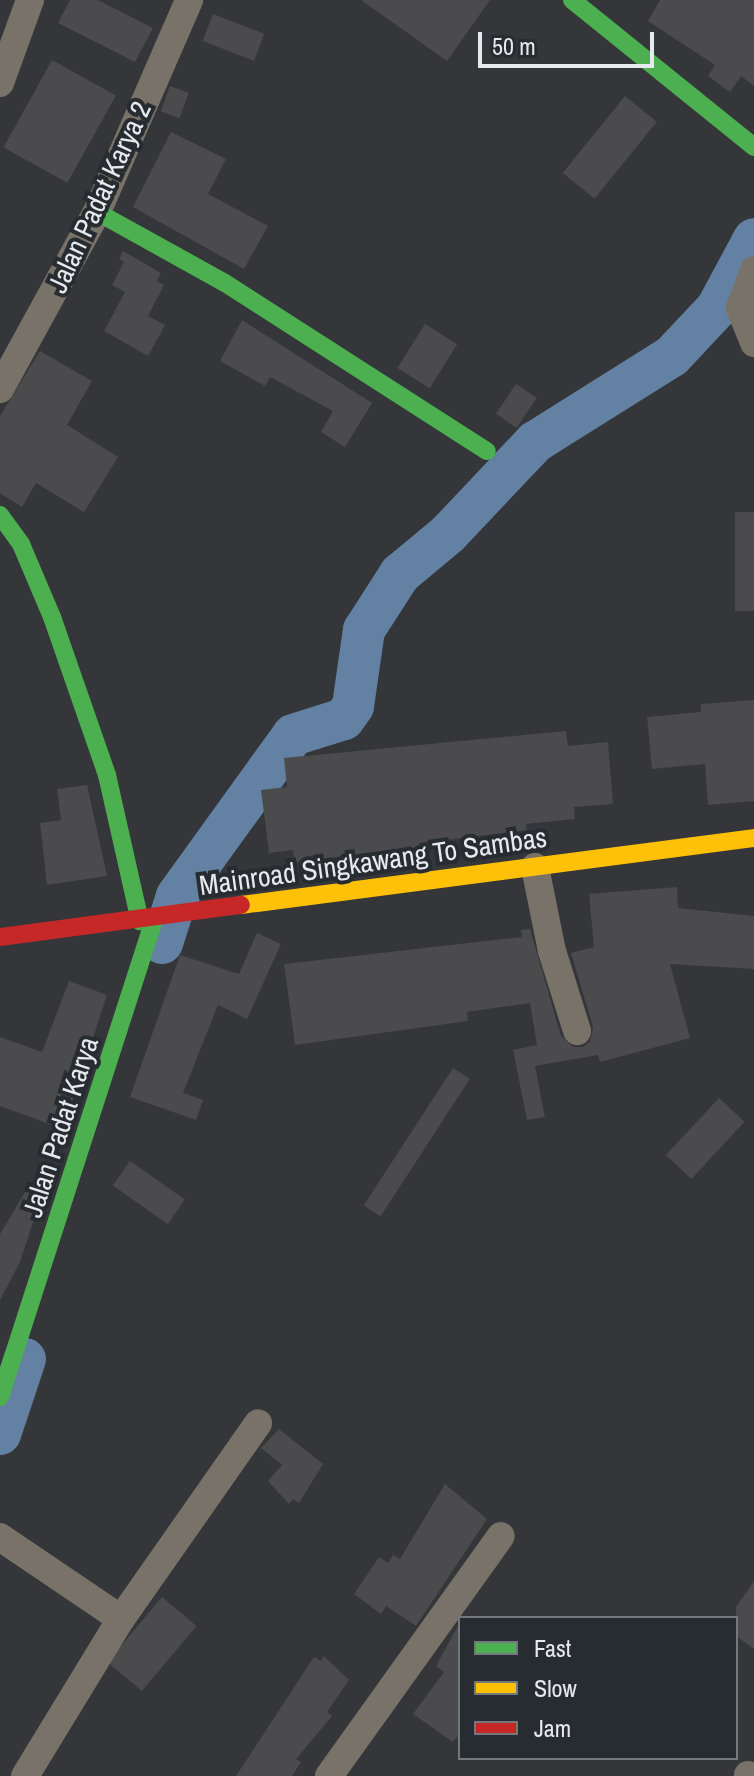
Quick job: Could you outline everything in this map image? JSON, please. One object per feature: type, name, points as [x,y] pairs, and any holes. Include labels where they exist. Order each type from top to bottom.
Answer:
[{"type":"main road","points":[[572,0],[754,147]]},
{"type":"main road","points":[[97,212],[225,283],[487,451]]},
{"type":"main road","points":[[0,515],[21,544],[52,617],[107,775],[147,920]]},
{"type":"main road","name":"Mainroad Singkawang To Sambas","points":[[0,937],[754,838]]},
{"type":"main road","name":"Jalan Padat Karya","points":[[0,1397],[147,920]]},
{"type":"street","points":[[0,83],[30,0]]},
{"type":"street","name":"Jalan Padat Karya 2","points":[[0,389],[97,212],[189,0]]},
{"type":"street","points":[[754,270],[740,308],[754,343]]},
{"type":"street","points":[[535,867],[552,951],[577,1031]]},
{"type":"street","points":[[25,1776],[121,1619],[258,1423]]},
{"type":"street","points":[[329,1776],[501,1536]]},
{"type":"street","points":[[0,1537],[121,1619]]},
{"type":"building","points":[[70,0],[98,0],[153,28],[135,62],[58,23]]},
{"type":"building","points":[[361,0],[490,0],[447,61]]},
{"type":"building","points":[[660,0],[754,0],[754,86],[741,76],[730,92],[708,76],[715,65],[648,21]]},
{"type":"building","points":[[213,14],[264,34],[254,61],[203,41]]},
{"type":"building","points":[[52,60],[116,95],[67,183],[4,147]]},
{"type":"building","points":[[170,86],[189,93],[180,118],[161,111]]},
{"type":"building","points":[[625,96],[657,122],[595,199],[563,173]]},
{"type":"building","points":[[171,132],[226,159],[208,194],[268,226],[244,269],[133,207]]},
{"type":"building","points":[[123,251],[161,273],[157,281],[164,285],[148,316],[165,325],[148,356],[104,331],[125,292],[112,285],[124,262],[119,259]]},
{"type":"building","points":[[242,320],[372,403],[345,447],[321,432],[333,411],[270,377],[265,386],[220,361]]},
{"type":"building","points":[[425,324],[457,344],[430,388],[397,368]]},
{"type":"building","points":[[40,351],[92,381],[67,425],[118,457],[84,512],[36,483],[22,507],[0,493],[0,416]]},
{"type":"building","points":[[516,384],[537,398],[517,428],[496,414]]},
{"type":"building","points":[[735,512],[754,512],[754,611],[735,611]]},
{"type":"building","points":[[754,700],[754,801],[708,805],[705,764],[652,769],[647,717],[701,712],[701,704]]},
{"type":"building","points":[[566,731],[568,746],[608,742],[613,804],[574,807],[575,819],[526,824],[527,830],[430,842],[430,846],[295,862],[293,850],[269,853],[261,790],[287,787],[284,758]]},
{"type":"building","points":[[87,785],[107,876],[47,885],[40,823],[61,820],[57,789]]},
{"type":"building","points":[[677,887],[678,908],[754,916],[754,969],[670,964],[690,1038],[600,1062],[598,1055],[535,1066],[545,1117],[527,1120],[513,1050],[537,1045],[530,1003],[467,1012],[468,1021],[295,1045],[284,964],[522,937],[521,930],[530,929],[561,1036],[573,1047],[583,1047],[590,1042],[593,1027],[571,953],[594,947],[589,894]]},
{"type":"building","points":[[257,933],[281,944],[247,1019],[218,1005],[183,1093],[203,1100],[196,1120],[130,1097],[180,955],[239,974]]},
{"type":"building","points":[[69,981],[107,995],[63,1129],[0,1106],[0,1037],[42,1052]]},
{"type":"building","points":[[453,1068],[470,1079],[380,1216],[364,1206]]},
{"type":"building","points":[[719,1098],[745,1122],[691,1179],[666,1155]]},
{"type":"building","points":[[130,1161],[185,1199],[168,1224],[113,1186]]},
{"type":"building","points":[[27,1189],[41,1198],[20,1262],[0,1300],[0,1234]]},
{"type":"building","points":[[279,1429],[323,1464],[299,1503],[293,1499],[289,1504],[268,1481],[282,1465],[261,1448]]},
{"type":"building","points":[[445,1484],[487,1519],[416,1626],[386,1606],[381,1614],[354,1594],[379,1557],[388,1563],[393,1555],[400,1559]]},
{"type":"building","points":[[754,1581],[754,1649],[738,1637],[736,1607]]},
{"type":"building","points":[[162,1597],[196,1626],[142,1691],[107,1662]]},
{"type":"building","points":[[458,1626],[458,1736],[453,1742],[413,1714],[444,1672],[436,1666]]},
{"type":"building","points":[[324,1656],[349,1680],[327,1712],[332,1716],[296,1759],[301,1762],[292,1776],[236,1776],[314,1657],[321,1661]]},
{"type":"waterway","points":[[162,943],[177,896],[293,735],[344,719],[353,706],[364,630],[400,574],[448,534],[535,442],[672,356],[717,308],[754,239]]},
{"type":"waterway","points":[[0,1434],[25,1359]]},
{"type":"traffic: fast","points":[[572,0],[754,147]]},
{"type":"traffic: fast","points":[[97,212],[225,283],[487,451]]},
{"type":"traffic: fast","points":[[0,515],[21,544],[52,617],[107,775],[140,921]]},
{"type":"traffic: fast","points":[[0,1397],[154,920]]},
{"type":"traffic: slow","points":[[241,905],[754,838]]},
{"type":"traffic: jam","points":[[0,937],[241,905]]}]
